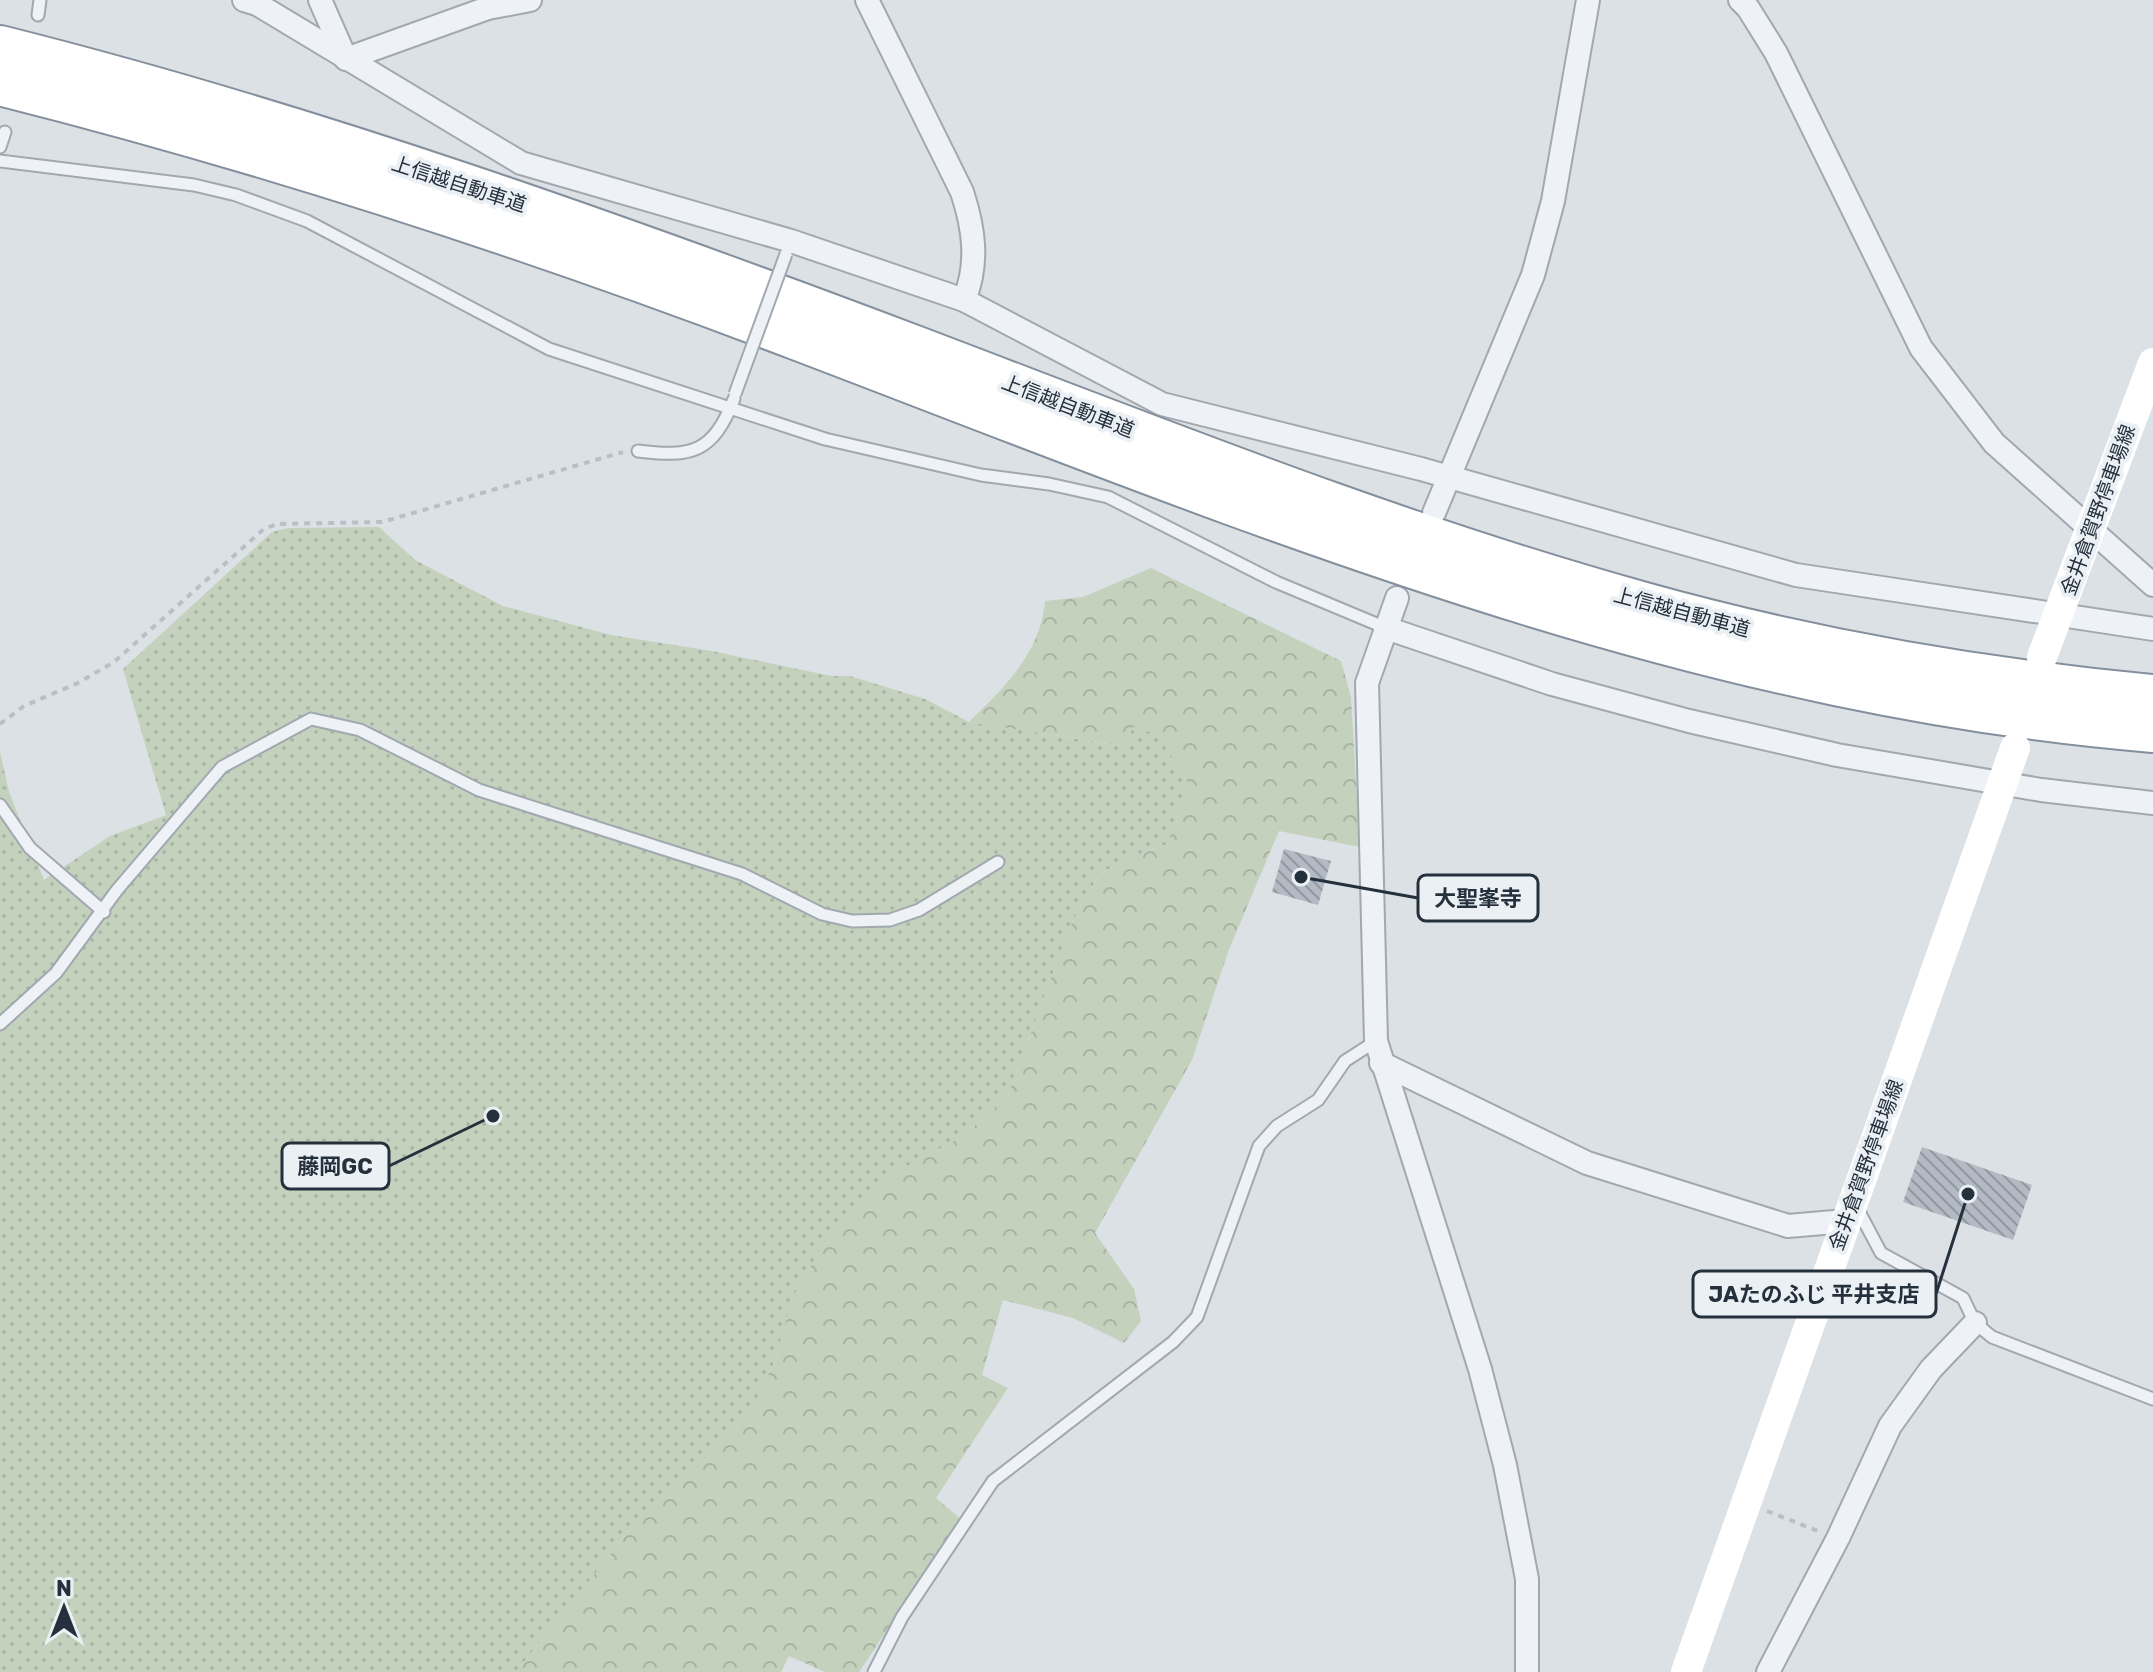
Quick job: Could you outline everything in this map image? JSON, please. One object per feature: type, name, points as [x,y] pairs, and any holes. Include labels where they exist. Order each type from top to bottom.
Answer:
[{"type":"highway","name":"上信越自動車道","points":[[0,46],[222,109],[483,192],[794,301],[1243,473],[1531,569],[1672,610],[1870,656],[1967,673],[2153,695]]},
{"type":"highway","name":"上信越自動車道","points":[[0,85],[255,156],[493,233],[790,337],[1315,536],[1522,605],[1740,665],[1858,691],[2064,725],[2153,732]]},
{"type":"main road","name":"金井倉賀野停車場線","points":[[2042,657],[2153,363]]},
{"type":"main road","name":"金井倉賀野停車場線","points":[[1686,1672],[2015,748]]},
{"type":"street","points":[[244,0],[257,4],[521,163],[964,300],[1162,404],[1450,477],[1796,575],[2153,629]]},
{"type":"street","points":[[320,0],[346,59]]},
{"type":"street","points":[[346,59],[488,8],[530,0]]},
{"type":"street","points":[[867,0],[962,192],[972,221],[972,275],[964,300]]},
{"type":"street","points":[[1434,513],[1517,321],[1540,252],[1553,201],[1588,0]]},
{"type":"street","points":[[1740,0],[1776,53],[1921,348],[1994,443],[2153,585]]},
{"type":"street","points":[[1397,598],[1367,683],[1376,1041],[1480,1369],[1505,1465],[1527,1579],[1527,1672]]},
{"type":"street","points":[[1386,628],[1552,684],[1689,721],[1837,755],[2002,783],[2153,803]]},
{"type":"street","points":[[1381,1063],[1587,1163],[1788,1226],[1850,1212]]},
{"type":"street","points":[[1768,1672],[1838,1538],[1890,1426],[1931,1369],[1975,1323]]},
{"type":"lane","points":[[38,15],[40,0]]},
{"type":"lane","points":[[0,147],[5,132]]},
{"type":"lane","points":[[0,161],[194,185],[236,195],[307,221],[549,349],[633,378],[733,400],[825,439],[901,458],[1108,497],[1276,582],[1386,628]]},
{"type":"lane","points":[[638,451],[665,455],[697,449],[724,426],[789,247]]},
{"type":"lane","points":[[0,1024],[56,973],[104,912],[117,890],[222,767],[311,719],[360,730],[479,790],[742,874],[822,914],[852,921],[890,920],[919,910],[998,862]]},
{"type":"lane","points":[[0,805],[30,848],[104,912]]},
{"type":"lane","points":[[874,1672],[902,1617],[993,1481],[1173,1342],[1197,1317],[1259,1146],[1277,1126],[1318,1100],[1345,1061],[1376,1041]]},
{"type":"lane","points":[[1850,1212],[1865,1216],[1881,1253],[1963,1298],[1975,1323],[1992,1337],[2153,1399]]},
{"type":"path","points":[[0,724],[24,706],[78,683],[114,662],[264,529],[277,524],[382,522],[587,460],[638,451]]},
{"type":"path","points":[[1746,1502],[1838,1538]]},
{"type":"green space","points":[[379,527],[415,560],[503,606],[611,635],[712,651],[831,676],[850,676],[925,699],[969,722],[1125,746],[1133,726],[1158,735],[1187,780],[1171,843],[1120,861],[1098,876],[1070,926],[1008,1095],[963,1136],[878,1182],[820,1250],[792,1299],[776,1358],[751,1412],[698,1468],[646,1510],[516,1672],[0,1672],[0,752],[9,792],[44,880],[110,836],[166,815],[123,669],[272,532],[288,528]]},
{"type":"green space","points":[[1151,568],[1341,661],[1351,697],[1360,847],[1279,831],[1228,952],[1192,1060],[1095,1233],[1134,1289],[1141,1321],[1124,1343],[1073,1318],[1003,1300],[982,1375],[1008,1388],[936,1498],[961,1519],[859,1672],[825,1672],[789,1656],[781,1672],[516,1672],[646,1510],[698,1468],[751,1412],[776,1358],[792,1299],[820,1250],[878,1182],[963,1136],[1008,1095],[1070,926],[1098,876],[1120,861],[1171,843],[1187,780],[1158,735],[1133,727],[1126,746],[969,722],[1019,668],[1036,637],[1045,601],[1083,597]]},
{"type":"building","points":[[1284,849],[1331,861],[1318,905],[1272,892]]},
{"type":"building","points":[[1922,1147],[2032,1185],[2013,1240],[1903,1202]]},
{"type":"place","name":"大聖峯寺","points":[[1301,877]]},
{"type":"place","name":"藤岡GC","points":[[493,1116]]},
{"type":"place","name":"JAたのふじ 平井支店","points":[[1968,1194]]}]
